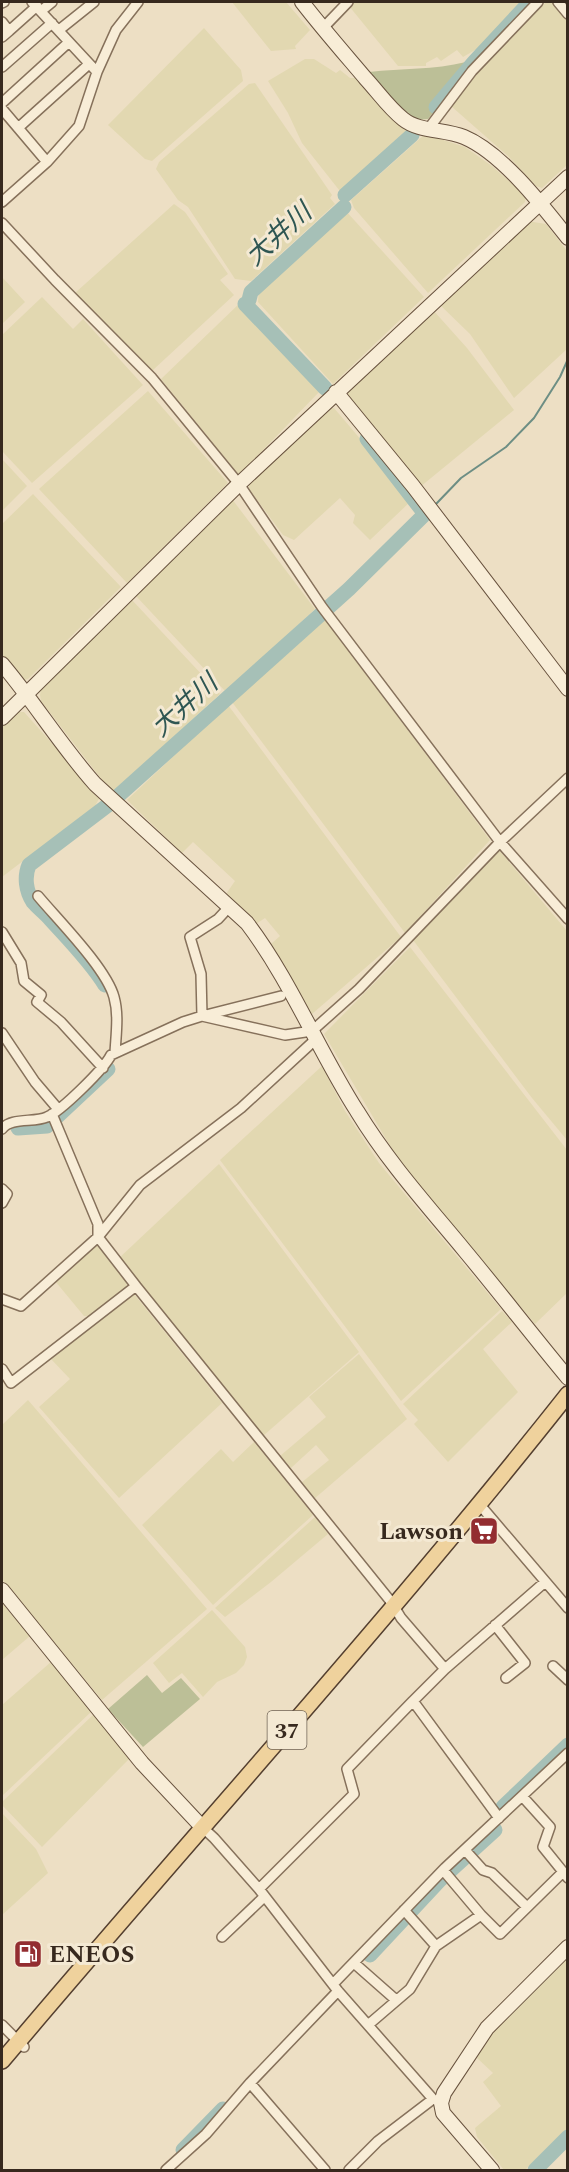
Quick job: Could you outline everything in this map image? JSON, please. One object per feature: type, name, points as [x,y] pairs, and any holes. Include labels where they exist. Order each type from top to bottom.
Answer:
[{"type":"main road","name":"37","points":[[483,1508],[567,1394]]},
{"type":"main road","name":"37","points":[[2,2061],[21,2044],[397,1611],[567,1410]]},
{"type":"main road","name":"37","points":[[2,2074],[21,2044]]},
{"type":"street","points":[[2,22],[5,34],[37,6],[52,2]]},
{"type":"street","points":[[2,67],[94,2]]},
{"type":"street","points":[[2,202],[47,162],[79,126],[97,72],[116,30],[138,2]]},
{"type":"street","points":[[302,2],[397,114],[418,127],[463,136],[489,152],[540,202],[567,238]]},
{"type":"street","points":[[323,28],[348,2]]},
{"type":"street","points":[[429,128],[472,71],[538,2]]},
{"type":"street","points":[[558,2],[567,14]]},
{"type":"street","points":[[37,6],[97,72]]},
{"type":"street","points":[[2,103],[69,42]]},
{"type":"street","points":[[18,128],[89,64]]},
{"type":"street","points":[[2,109],[47,162]]},
{"type":"street","points":[[2,718],[239,484],[567,177]]},
{"type":"street","points":[[2,223],[152,378],[239,484],[324,609],[500,842],[567,919]]},
{"type":"street","points":[[336,392],[413,486],[567,689]]},
{"type":"street","points":[[2,664],[28,694],[74,761],[113,801],[230,906],[261,942],[356,1111],[397,1170],[567,1378]]},
{"type":"street","points":[[2,1299],[21,1306],[98,1237],[140,1185],[241,1108],[500,842],[567,778]]},
{"type":"street","points":[[38,896],[105,978],[114,996],[117,1024],[114,1053]]},
{"type":"street","points":[[202,1016],[201,974],[190,937],[218,919],[230,906]]},
{"type":"street","points":[[2,932],[21,963],[24,981],[41,995],[37,1002],[61,1022],[103,1068]]},
{"type":"street","points":[[2,1130],[4,1126],[55,1116],[103,1068],[114,1053],[183,1022],[280,996]]},
{"type":"street","points":[[202,1016],[285,1035],[314,1035]]},
{"type":"street","points":[[2,1033],[55,1116],[98,1224],[98,1237],[135,1286],[445,1669]]},
{"type":"street","points":[[2,1189],[7,1194],[2,1203]]},
{"type":"street","points":[[2,1369],[11,1383],[135,1286]]},
{"type":"street","points":[[483,1508],[567,1608]]},
{"type":"street","points":[[222,1937],[354,1794],[347,1770],[445,1669],[545,1581]]},
{"type":"street","points":[[2,1590],[142,1763],[262,1893],[335,1987],[437,2101],[443,2113],[492,2170]]},
{"type":"street","points":[[495,1625],[525,1663],[507,1678]]},
{"type":"street","points":[[553,1666],[567,1680]]},
{"type":"street","points":[[413,1701],[500,1818]]},
{"type":"street","points":[[166,2170],[206,2134],[354,1963],[404,1910],[567,1753]]},
{"type":"street","points":[[443,1870],[480,1915],[500,1934],[527,1907],[565,1875],[543,1847],[549,1827],[522,1796]]},
{"type":"street","points":[[465,1850],[483,1870],[492,1873],[527,1907]]},
{"type":"street","points":[[404,1910],[436,1946]]},
{"type":"street","points":[[368,2025],[410,1989],[436,1946],[480,1915]]},
{"type":"street","points":[[349,2170],[378,2141],[437,2101],[487,2028],[567,1947]]},
{"type":"street","points":[[354,1963],[396,2000]]},
{"type":"street","points":[[2,2025],[21,2044]]},
{"type":"street","points":[[250,2083],[325,2170]]},
{"type":"shaded area","points":[[232,2],[286,2],[310,30],[295,46],[296,49],[271,51]]},
{"type":"shaded area","points":[[353,2],[526,2],[478,53],[475,50],[463,57],[457,50],[441,61],[437,57],[426,63],[426,66],[398,66],[349,6]]},
{"type":"shaded area","points":[[546,2],[553,2],[567,19],[567,165],[542,188],[536,186],[509,157],[451,106],[477,74]]},
{"type":"shaded area","points":[[204,28],[241,70],[243,81],[152,161],[145,159],[108,125]]},
{"type":"shaded area","points":[[305,59],[314,59],[336,73],[340,70],[350,78],[358,78],[385,112],[411,133],[343,195],[302,143],[288,113],[268,81]]},
{"type":"shaded area","points":[[255,83],[332,195],[330,198],[335,204],[251,281],[235,279],[188,207],[178,200],[156,169],[159,162],[249,84]]},
{"type":"shaded area","points":[[425,134],[465,147],[492,166],[526,196],[525,202],[428,293],[354,208],[351,200]]},
{"type":"shaded area","points":[[174,204],[185,212],[228,274],[220,280],[234,295],[153,370],[148,371],[75,293]]},
{"type":"shaded area","points":[[345,210],[424,297],[333,384],[258,302],[259,289]]},
{"type":"shaded area","points":[[527,221],[546,224],[567,251],[567,349],[514,398],[470,334],[438,303]]},
{"type":"shaded area","points":[[2,277],[25,302],[2,324]]},
{"type":"shaded area","points":[[42,297],[73,329],[83,319],[143,385],[32,483],[2,451],[2,335]]},
{"type":"shaded area","points":[[241,302],[320,391],[239,475],[161,379]]},
{"type":"shaded area","points":[[433,310],[467,348],[514,410],[420,487],[345,398],[347,388]]},
{"type":"shaded area","points":[[148,391],[228,483],[127,583],[39,489]]},
{"type":"shaded area","points":[[334,408],[412,500],[370,540],[353,523],[355,515],[340,498],[294,540],[283,535],[249,489],[249,484],[325,409]]},
{"type":"shaded area","points":[[2,459],[27,486],[2,511]]},
{"type":"shaded area","points":[[33,494],[121,587],[28,679],[21,681],[2,657],[2,524]]},
{"type":"shaded area","points":[[232,499],[315,609],[226,692],[135,595]]},
{"type":"shaded area","points":[[132,600],[220,694],[112,793],[41,701],[40,695],[41,689]]},
{"type":"shaded area","points":[[323,617],[490,840],[405,933],[232,702]]},
{"type":"shaded area","points":[[228,705],[401,937],[312,1014],[271,944],[280,936],[265,918],[256,924],[226,894],[235,881],[193,842],[182,853],[127,800]]},
{"type":"shaded area","points":[[17,712],[24,712],[100,797],[95,806],[2,877],[2,726]]},
{"type":"shaded area","points":[[499,850],[567,931],[567,1140],[532,1098],[413,940]]},
{"type":"shaded area","points":[[410,947],[567,1150],[567,1293],[535,1324],[399,1161],[324,1034]]},
{"type":"shaded area","points":[[322,1066],[345,1111],[379,1163],[501,1309],[401,1401],[220,1160]]},
{"type":"shaded area","points":[[219,1164],[359,1352],[263,1436],[118,1259]]},
{"type":"shaded area","points":[[95,1243],[127,1283],[126,1287],[90,1316],[84,1316],[55,1281]]},
{"type":"shaded area","points":[[134,1294],[222,1403],[119,1498],[39,1407],[70,1379],[51,1359]]},
{"type":"shaded area","points":[[502,1311],[512,1322],[483,1349],[518,1392],[448,1462],[414,1424],[418,1420],[403,1404]]},
{"type":"shaded area","points":[[359,1354],[407,1419],[314,1499],[301,1483],[329,1460],[316,1445],[291,1468],[280,1456],[326,1417],[309,1397]]},
{"type":"shaded area","points":[[28,1400],[207,1609],[102,1700],[2,1579],[2,1425]]},
{"type":"shaded area","points":[[254,1442],[313,1515],[213,1605],[142,1525],[221,1449],[233,1462]]},
{"type":"shaded area","points":[[315,1517],[328,1534],[225,1617],[215,1608]]},
{"type":"shaded area","points":[[2,1603],[30,1636],[2,1660]]},
{"type":"shaded area","points":[[212,1610],[245,1647],[247,1657],[244,1665],[236,1673],[217,1682],[203,1697],[182,1673],[169,1683],[153,1663]]},
{"type":"shaded area","points":[[52,1661],[91,1712],[2,1796],[2,1705]]},
{"type":"shaded area","points":[[94,1714],[131,1757],[42,1847],[2,1805],[2,1802]]},
{"type":"shaded area","points":[[2,1813],[36,1849],[48,1873],[2,1915]]},
{"type":"shaded area","points":[[567,1955],[567,2129],[525,2170],[504,2170],[477,2137],[475,2128],[501,2106],[483,2082],[493,2073],[476,2057],[494,2029]]},
{"type":"green space","points":[[466,62],[468,65],[438,101],[436,109],[428,119],[417,120],[403,111],[369,72],[430,68]]},
{"type":"green space","points":[[147,1675],[162,1693],[181,1678],[200,1699],[143,1747],[108,1709]]},
{"type":"waterway","name":"大井川","points":[[436,107],[530,2]]},
{"type":"waterway","name":"大井川","points":[[345,195],[412,135]]},
{"type":"waterway","name":"大井川","points":[[249,300],[251,292],[344,207]]},
{"type":"waterway","name":"大井川","points":[[245,304],[325,388]]},
{"type":"waterway","points":[[436,504],[461,478],[506,447],[534,418],[560,377],[568,359]]},
{"type":"waterway","name":"大井川","points":[[105,985],[79,951],[33,902],[26,884],[29,865],[108,805],[349,589],[425,514],[367,439]]},
{"type":"waterway","name":"大井川","points":[[18,1128],[47,1126],[108,1069]]},
{"type":"waterway","points":[[503,1807],[568,1745]]},
{"type":"waterway","points":[[370,1955],[440,1880],[495,1830]]},
{"type":"waterway","points":[[183,2150],[223,2109]]},
{"type":"waterway","points":[[535,2170],[568,2137]]},
{"type":"place","name":"Lawson","points":[[484,1531]]},
{"type":"place","name":"ENEOS","points":[[28,1954]]}]
